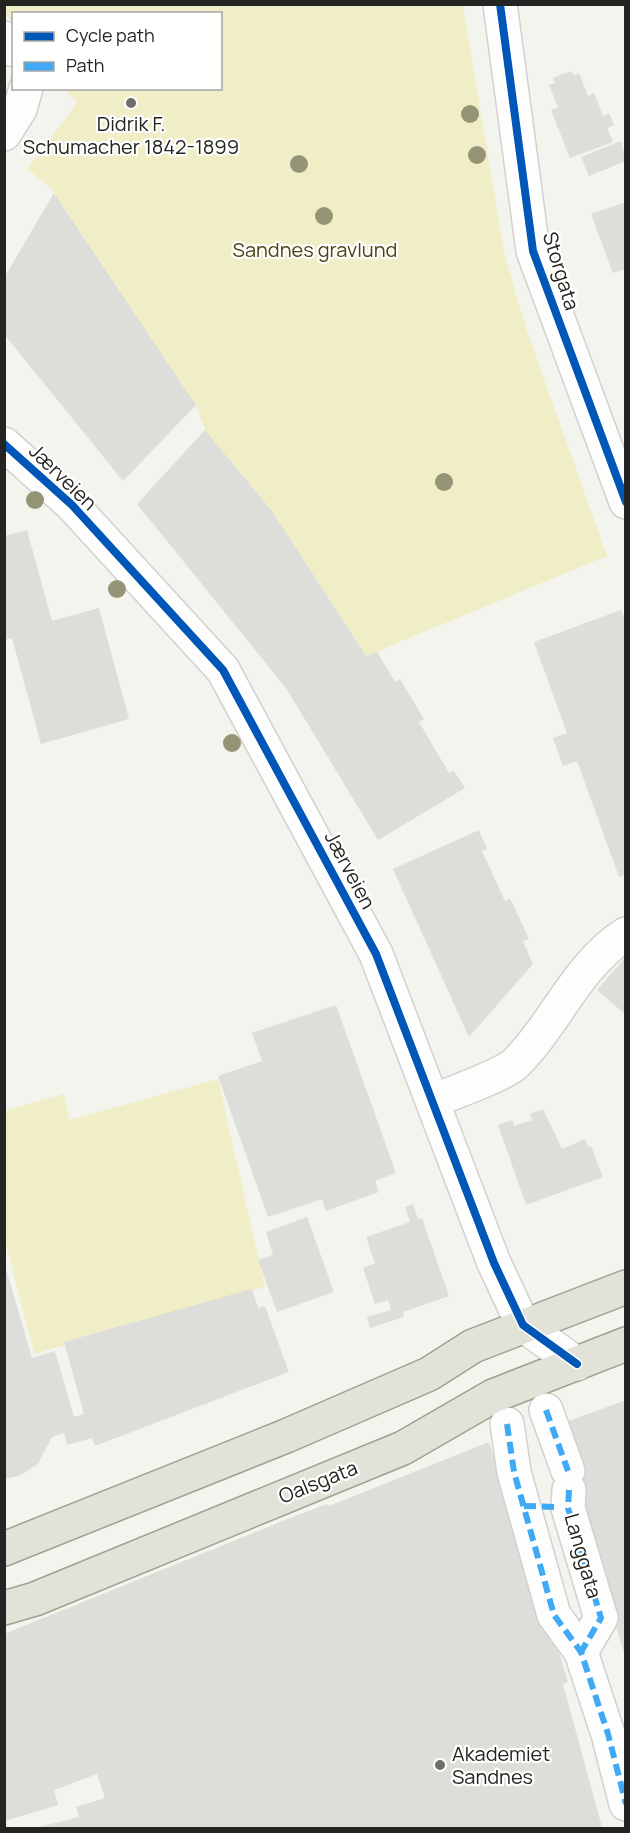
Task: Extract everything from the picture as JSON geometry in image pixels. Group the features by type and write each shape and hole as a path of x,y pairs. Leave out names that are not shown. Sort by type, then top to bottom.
{"main road":[{"path":"4,1549 330,1417 429,1374 473,1346 626,1287"},
{"name":"Oalsgata","path":"4,1608 36,1599 403,1448 493,1396 626,1344"}],"street":[{"name":"Storgata","path":"500,4 533,251 626,502"},
{"path":"4,134 20,109 25,90"},
{"name":"Jærveien","path":"4,444 72,505 224,670 376,954 494,1263 523,1325 576,1364"},
{"path":"433,1101 514,1065 544,1030 590,963 626,934"},
{"name":"Langgata","path":"546,1410 568,1508 601,1618 581,1652"},
{"path":"507,1424 514,1472 554,1615 581,1652 608,1734 626,1804"},
{"name":"Langgata","path":"524,1506 565,1489"}],"green space":[{"name":"Sandnes gravlund","path":"5,4 463,5 505,257 527,331 607,556 366,656 272,511 205,430 196,405 52,189 27,169 77,103 66,90 222,90 222,12 12,12 12,22 5,12"},
{"path":"218,1079 265,1287 34,1354 5,1241 4,1111 64,1094 69,1120"}],"building":[{"path":"571,71 574,76 579,73 588,96 594,93 603,116 609,113 614,125 607,128 613,142 570,158 551,110 558,107 549,85 555,83 553,78"},
{"path":"621,141 626,161 589,176 581,157"},
{"path":"54,193 196,405 123,481 4,334 4,278"},
{"path":"626,202 626,269 613,273 591,214"},
{"path":"205,430 272,511 366,656 377,652 395,682 400,679 424,719 419,722 449,773 454,771 465,788 378,840 286,688 137,504"},
{"path":"27,530 52,621 99,608 129,719 41,744 12,638 4,640 4,536"},
{"path":"621,610 626,622 626,874 619,877 577,761 563,766 553,738 567,733 534,642"},
{"path":"479,830 487,849 482,851 505,901 510,898 529,939 523,941 533,964 469,1037 393,869"},
{"path":"626,957 626,1015 597,990"},
{"path":"336,1005 396,1173 375,1181 379,1192 326,1211 322,1199 268,1217 218,1076 262,1061 252,1033"},
{"path":"543,1109 562,1149 585,1139 588,1147 591,1146 603,1177 526,1205 498,1125 512,1120 514,1126 532,1120 530,1114"},
{"path":"413,1204 418,1219 422,1218 449,1296 403,1312 404,1317 370,1328 367,1317 391,1310 388,1300 375,1304 363,1268 375,1263 366,1237 410,1222 405,1207"},
{"path":"307,1217 334,1292 277,1312 258,1260 273,1255 266,1232"},
{"path":"4,1262 32,1358 55,1351 74,1417 84,1414 64,1342 252,1289 258,1308 265,1306 289,1372 95,1446 92,1438 67,1445 64,1433 52,1437 38,1464 19,1476 4,1479"},
{"path":"626,1400 625,1657 616,1625 619,1624 590,1533 593,1532 558,1425"},
{"path":"489,1442 511,1518 549,1618 568,1682 563,1684 602,1827 35,1828 79,1817 76,1807 105,1798 97,1774 54,1790 58,1805 5,1821 4,1634 295,1516 327,1504 329,1506"}],"marked path":[{"path":"546,1410 568,1471"},
{"path":"507,1424 514,1472 554,1615 581,1652 608,1734 626,1804"},
{"path":"569,1490 568,1508 601,1618 581,1652"},
{"path":"524,1506 557,1507"}],"cycle path":[{"path":"500,4 533,251 626,502"},
{"path":"4,444 72,505 223,670 376,954 494,1263 523,1325 577,1364"}],"place":[{"name":"Didrik F. Schumacher 1842-1899","path":"131,103"},
{"name":"Akademiet Sandnes","path":"440,1765"}]}
